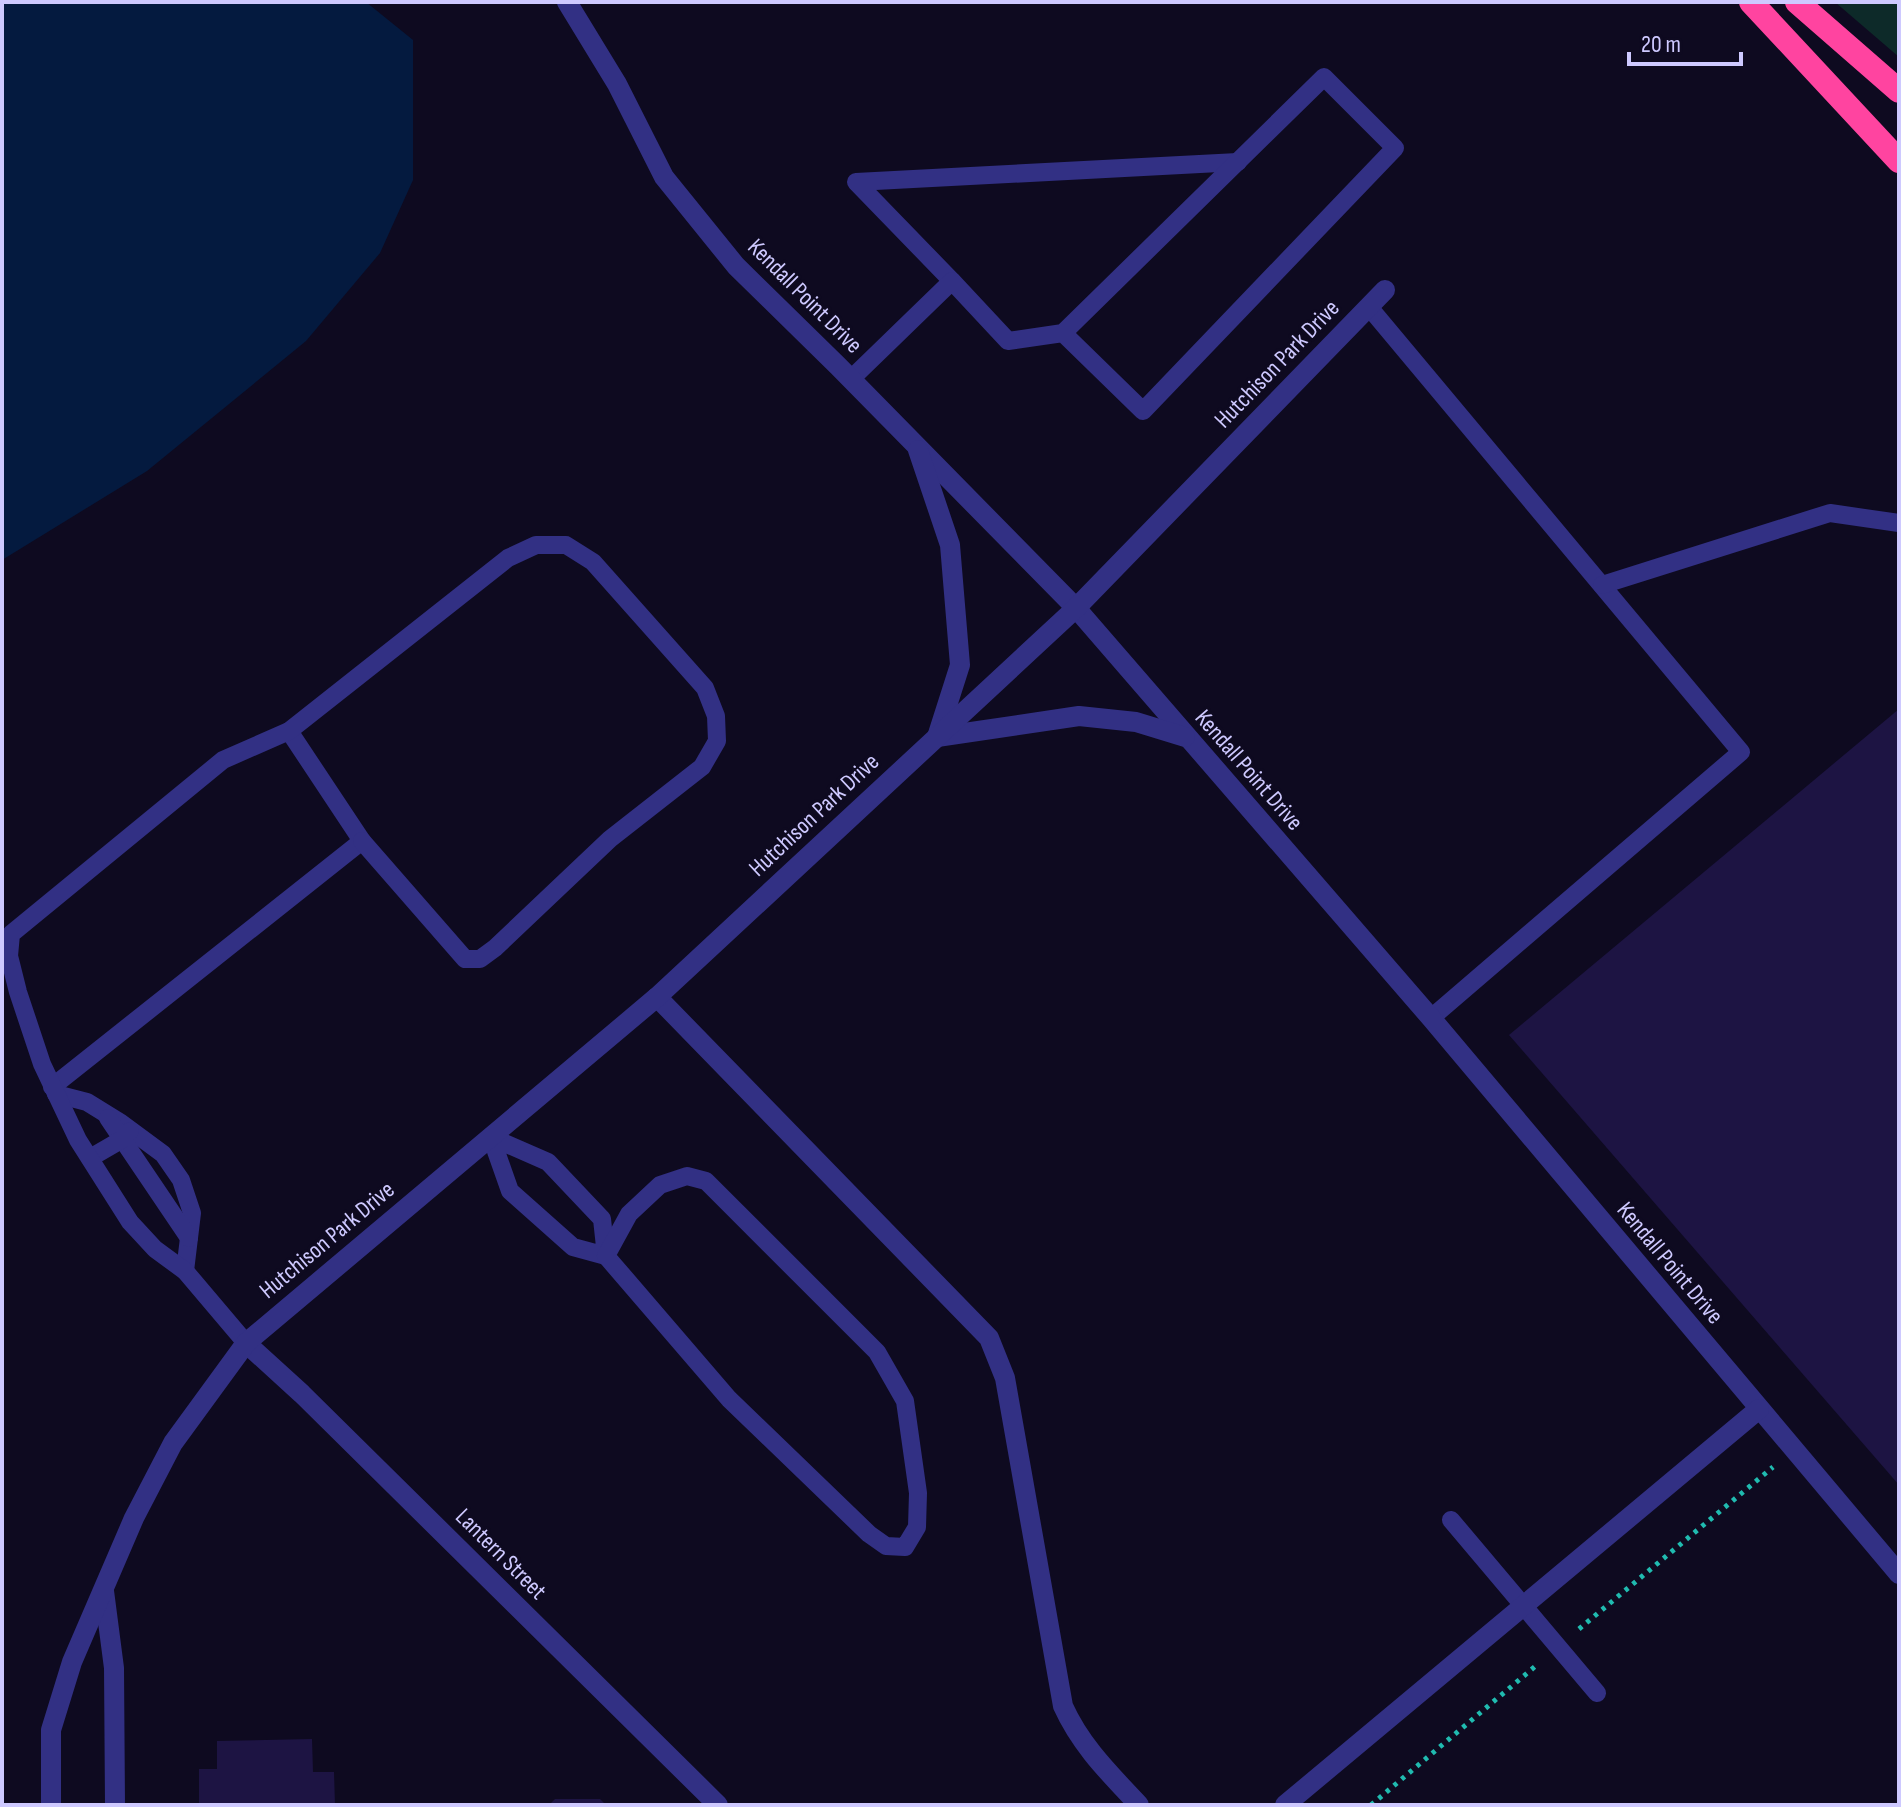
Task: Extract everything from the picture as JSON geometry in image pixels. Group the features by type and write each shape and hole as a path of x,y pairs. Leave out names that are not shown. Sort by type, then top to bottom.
{"highway":[{"path":"1751,2 1899,161"},
{"path":"1797,2 1899,91"}],"street":[{"name":"Kendall Point Drive","path":"567,2 617,84 664,177 736,266 1076,608 1431,1018 1899,1574"},
{"name":"Hutchison Park Drive","path":"51,1805 51,1730 72,1662 134,1518 173,1443 246,1343 657,997 1076,608 1385,290"},
{"path":"917,447 950,545 960,665 937,737 1079,716 1136,722 1186,737"},
{"path":"657,997 989,1338 1005,1378 1063,1706 1074,1731 1093,1756 1139,1805"},
{"name":"Lantern Street","path":"246,1343 302,1394 718,1805"},
{"path":"1285,1805 1759,1409"},
{"path":"104,1591 114,1668 115,1805"}],"lane":[{"path":"1063,333 1143,411 1395,148 1324,77 1238,162 1063,333 1008,341 856,182 1238,162"},
{"path":"851,379 952,281"},
{"path":"1369,307 1741,752 1431,1018"},
{"path":"1602,585 1830,513 1899,523"},
{"path":"246,1343 185,1271 155,1249 130,1222 90,1158 54,1091 18,992 9,956 11,934 223,760 289,731 508,558 536,545 566,545 593,562 705,688 716,716 717,741 702,767 610,839 495,948 480,959 465,959 362,841 289,731"},
{"path":"54,1091 362,841"},
{"path":"54,1091 87,1102 104,1113 126,1135 189,1238"},
{"path":"90,1158 126,1135"},
{"path":"126,1135 163,1154 181,1180 192,1213 185,1271"},
{"path":"491,1137 510,1191 573,1247 606,1256 729,1399 869,1534 886,1546 905,1547 917,1527 918,1493 905,1401 877,1352 706,1181 687,1176 660,1185 629,1214 606,1256"},
{"path":"491,1137 548,1162 557,1171 602,1219 606,1256"},
{"path":"1451,1520 1597,1693"}],"green space":[{"path":"1835,2 1899,2 1899,57"}],"water":[{"path":"2,2 366,2 413,40 413,180 380,253 306,341 147,471 2,560"}],"building":[{"path":"1899,709 1899,1485 1509,1035"},
{"path":"312,1739 313,1772 334,1772 335,1805 199,1805 199,1769 217,1769 217,1741"},
{"path":"555,1799 600,1799 606,1805 549,1805"}]}
